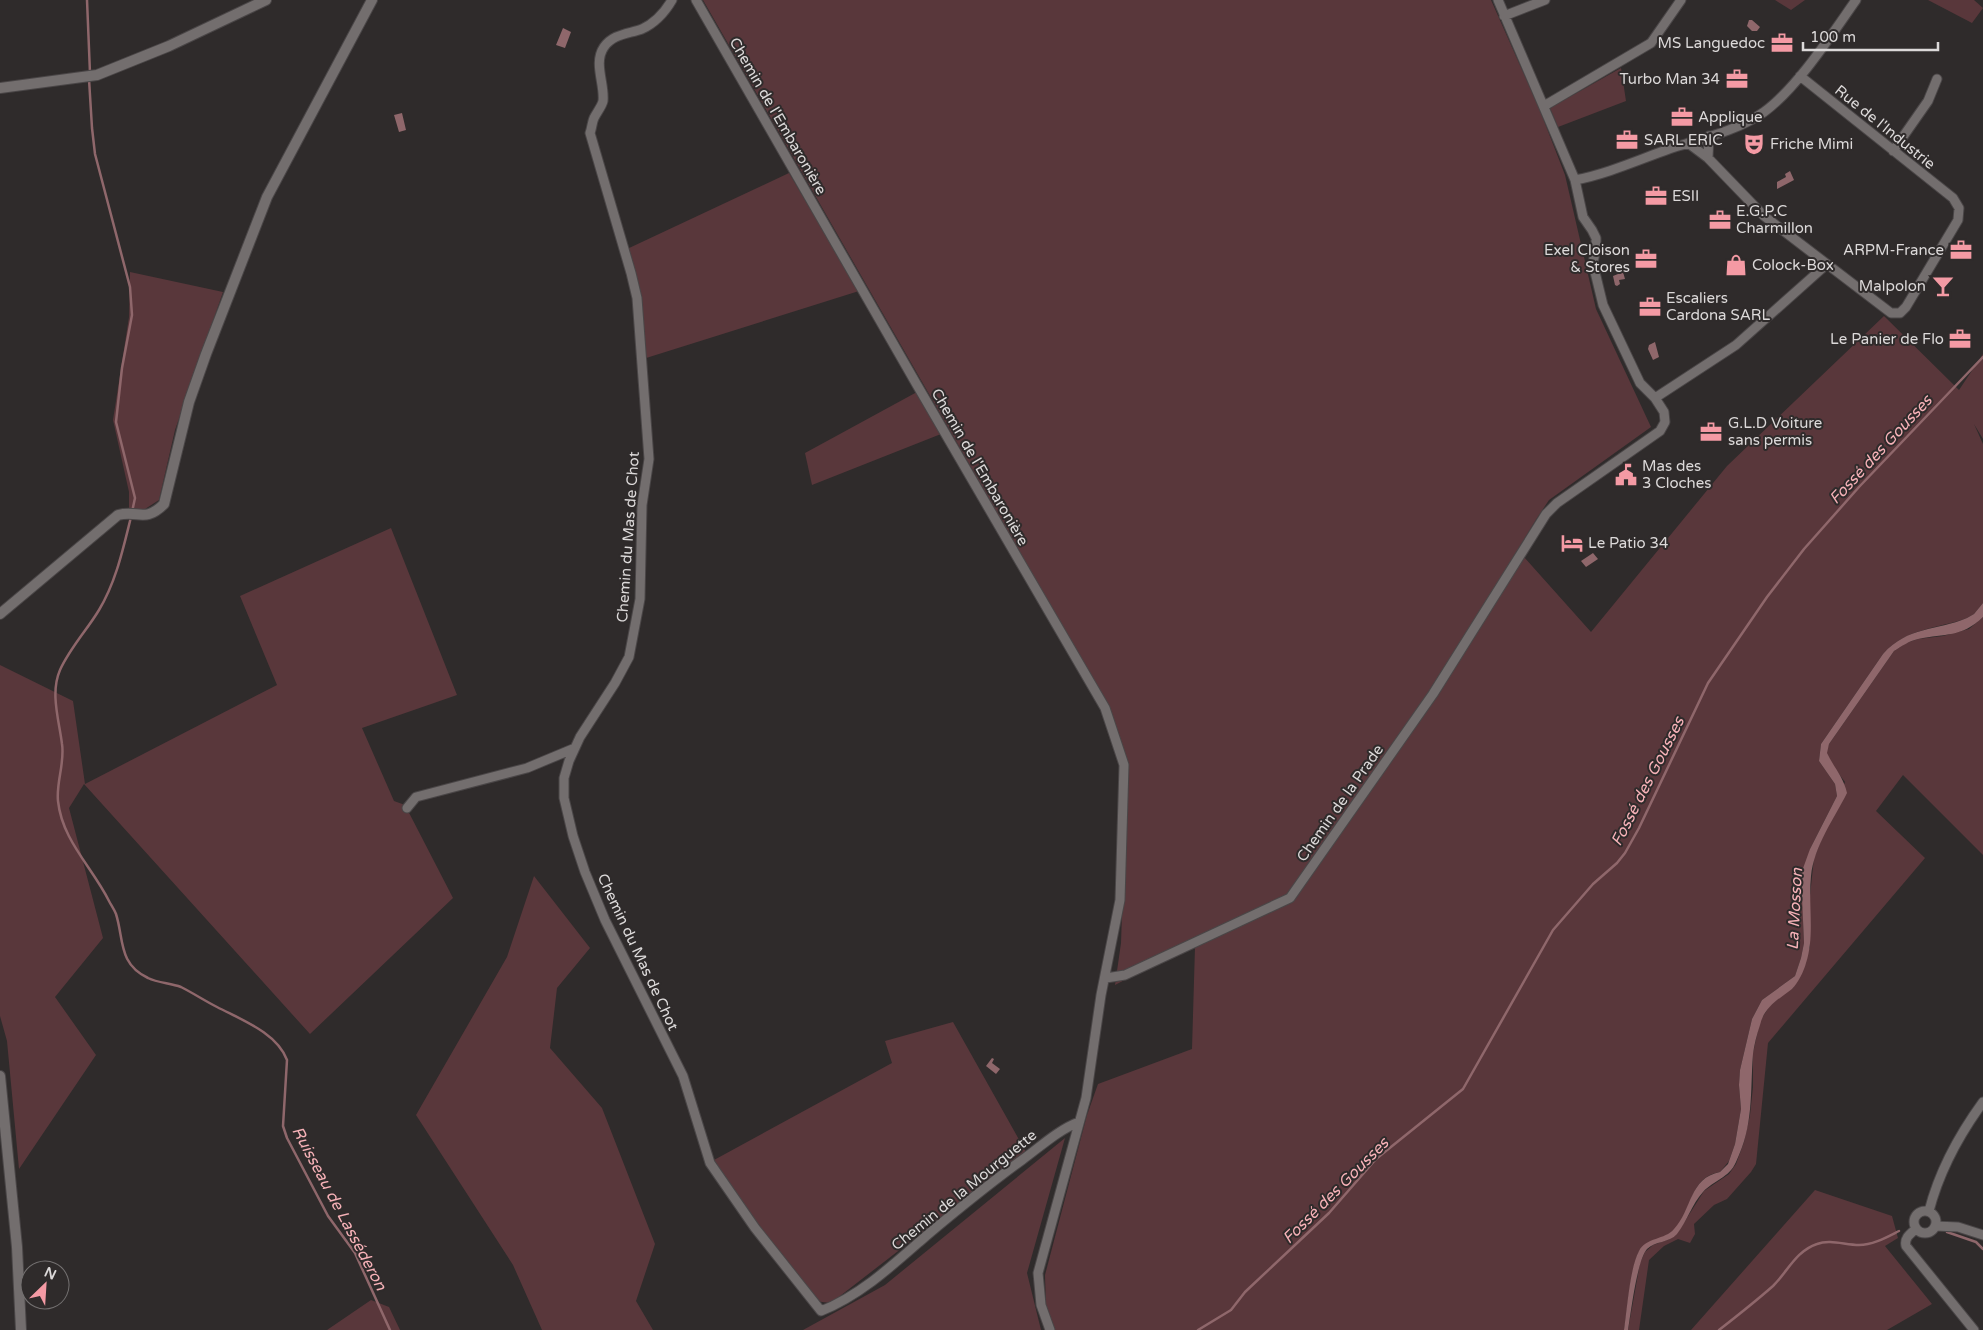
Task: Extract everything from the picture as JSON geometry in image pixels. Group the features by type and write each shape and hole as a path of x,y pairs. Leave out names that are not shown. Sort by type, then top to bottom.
{"street":[{"path":"0,88 97,75 169,46 266,0"},
{"path":"0,614 118,516 124,514 142,515 155,512 164,504 189,402 267,197 372,0"},
{"name":"Chemin du Mas de Chot","path":"672,0 655,21 641,29 611,40 603,48 600,58 603,102 594,119 590,133 637,298 649,459 642,505 640,599 632,646 629,657 615,683 575,748 562,789 573,836 605,920 682,1076 710,1163 755,1228 821,1311"},
{"name":"Chemin de l'Embaronière","path":"696,0 1105,708 1124,765 1120,900 1106,978"},
{"path":"1498,0 1575,180 1583,217 1596,238 1593,264 1603,305 1640,383 1656,398 1736,345 1827,264 1764,216 1708,158 1688,143"},
{"path":"1504,16 1545,0"},
{"path":"1544,106 1651,43 1681,0"},
{"path":"1575,180 1596,175 1709,136 1746,122 1764,112 1800,76 1856,0"},
{"name":"Rue de l'Industrie","path":"1800,76 1953,198 1959,208 1958,220 1906,307 1900,313 1892,313 1827,264"},
{"path":"1893,151 1928,101 1937,79"},
{"path":"1708,158 1709,136"},
{"name":"Chemin de la Prade","path":"1106,978 1125,975 1290,898 1434,694 1546,514 1557,503 1660,431 1665,422 1664,412 1656,398"},
{"path":"407,808 416,797 527,768 575,748"},
{"path":"1050,1330 1041,1305 1038,1273 1086,1098 1101,995 1106,978"},
{"path":"0,1076 17,1247 21,1330"},
{"path":"1928,1211 1954,1147 1983,1102"},
{"name":"Chemin de la Mourguette","path":"821,1311 842,1302 892,1266 982,1189 1053,1136 1079,1122"},
{"path":"1922,1211 1928,1211 1936,1219 1935,1226 1927,1233 1916,1229 1914,1223 1917,1214 1922,1211"},
{"path":"1935,1226 1958,1227 1983,1235"},
{"path":"1916,1229 1906,1237 1906,1246 1974,1330"}],"shaded area":[{"path":"703,0 1491,0 1539,108 1565,175 1596,309 1651,427 1549,500 1420,709 1290,895 1115,985 1121,943 1127,765 1119,735 1108,706"},
{"path":"1775,0 1805,0 1791,10"},
{"path":"1928,0 1974,0 1983,8 1972,23"},
{"path":"1749,20 1752,20 1760,27 1757,31 1752,31 1747,26"},
{"path":"563,28 571,32 565,48 556,45"},
{"path":"1621,68 1626,101 1558,127 1550,108"},
{"path":"402,113 406,130 399,132 394,115"},
{"path":"1790,171 1794,180 1777,189 1777,182 1786,177 1785,174"},
{"path":"789,173 859,291 643,359 627,249"},
{"path":"130,272 223,292 175,430 159,500 142,511 129,509 129,492 113,420 129,317"},
{"path":"1623,272 1625,279 1619,280 1620,284 1615,285 1613,276"},
{"path":"1884,316 1959,390 1983,354 1983,439 1974,424 1983,444 1983,603 1974,614 1967,618 1922,630 1892,645 1883,654 1821,744 1819,761 1835,784 1837,796 1810,849 1803,917 1804,943 1795,976 1762,1000 1752,1019 1740,1070 1741,1109 1735,1144 1729,1161 1720,1172 1710,1175 1696,1188 1684,1215 1673,1231 1642,1247 1632,1275 1624,1330 1055,1330 1046,1307 1045,1275 1087,1115 1098,1084 1192,1049 1195,947 1293,901 1379,779 1524,557 1591,632 1727,466"},
{"path":"1655,342 1659,357 1653,360 1648,349 1649,345"},
{"path":"917,392 941,434 812,485 805,453"},
{"path":"391,528 457,695 362,728 394,801 405,805 453,898 310,1034 84,784 69,808 103,938 55,997 96,1055 19,1169 7,1041 0,1016 0,665 73,701 85,784 277,685 240,596"},
{"path":"1593,553 1598,559 1586,567 1581,561"},
{"path":"1983,603 1983,617 1975,624 1953,634 1915,640 1894,651 1829,744 1827,753 1841,777 1847,793 1820,843 1813,865 1810,887 1811,931 1809,953 1804,970 1792,989 1768,1008 1758,1032 1753,1054 1748,1122 1742,1148 1729,1172 1707,1188 1699,1197 1677,1234 1670,1239 1650,1246 1643,1255 1637,1275 1628,1330 1624,1330 1631,1278 1636,1258 1642,1246 1670,1233 1680,1221 1692,1196 1702,1181 1710,1175 1720,1172 1728,1164 1735,1144 1741,1109 1740,1070 1752,1019 1762,1000 1795,976 1804,943 1801,874 1810,849 1837,796 1835,784 1819,761 1821,744 1883,654 1893,645 1902,638 1912,634 1967,618 1974,614"},
{"path":"1983,617 1983,855 1903,775 1876,811 1925,858 1768,1043 1756,1164 1727,1199 1714,1205 1694,1224 1695,1234 1690,1243 1678,1239 1664,1246 1649,1260 1639,1330 1628,1330 1640,1263 1645,1252 1653,1245 1670,1239 1678,1232 1704,1191 1729,1174 1736,1164 1744,1142 1750,1115 1753,1087 1753,1053 1760,1021 1769,1007 1783,994 1793,988 1810,947 1809,905 1814,858 1845,782 1826,753 1829,744 1894,651 1906,643 1918,639 1943,636 1969,629"},
{"path":"534,876 590,948 557,988 550,1048 602,1108 655,1244 636,1301 653,1330 542,1330 513,1265 416,1115 507,957"},
{"path":"953,1022 1026,1152 831,1303 815,1300 756,1224 714,1160 892,1063 885,1041"},
{"path":"992,1058 994,1059 992,1063 1000,1069 996,1074 986,1066"},
{"path":"1065,1138 1027,1273 1041,1330 803,1330 885,1285"},
{"path":"1815,1190 1892,1216 1898,1238 1885,1246 1932,1304 1887,1330 1691,1330"},
{"path":"371,1300 389,1307 400,1330 327,1330"}],"waterway":[{"name":"Ruisseau de Lasséderon","path":"87,0 90,73"},
{"name":"Ruisseau de Lasséderon","path":"89,79 95,154 130,287 132,315 122,368 116,422 135,498 132,512"},
{"name":"Fossé des Gousses","path":"1198,1330 1231,1310 1245,1292 1329,1213 1376,1159 1463,1089 1553,930 1593,884 1617,863 1625,853 1639,828 1708,683 1767,597 1804,549 1859,487 1983,357"},
{"name":"Ruisseau de Lasséderon","path":"131,517 118,565 105,599 64,662 57,679 55,697 63,751 58,801 65,828 115,912 124,950 131,966 148,978 181,987 258,1028 275,1042 282,1051 287,1060 283,1126 287,1138 328,1216 355,1253 390,1330"},
{"path":"1719,1330 1773,1286 1798,1256 1810,1247 1827,1242 1864,1245 1899,1231"},
{"path":"1947,1232 1976,1242 1983,1249"}],"place":[{"name":"MS Languedoc","path":"1782,43"},
{"name":"Turbo Man 34","path":"1737,79"},
{"name":"Applique","path":"1682,117"},
{"name":"SARL ERIC","path":"1627,140"},
{"name":"Friche Mimi","path":"1754,144"},
{"name":"ESII","path":"1656,196"},
{"name":"E.G.P.C Charmillon","path":"1720,220"},
{"name":"ARPM-France","path":"1961,250"},
{"name":"Exel Cloison & Stores","path":"1646,259"},
{"name":"Colock-Box","path":"1736,265"},
{"name":"Malpolon","path":"1943,286"},
{"name":"Escaliers Cardona SARL","path":"1650,307"},
{"name":"Le Panier de Flo","path":"1960,339"},
{"name":"G.L.D Voiture sans permis","path":"1711,432"},
{"name":"Mas des 3 Cloches","path":"1626,475"},
{"name":"Le Patio 34","path":"1572,543"}],"water label":[{"name":"La Mosson","path":"1794,909"}]}
